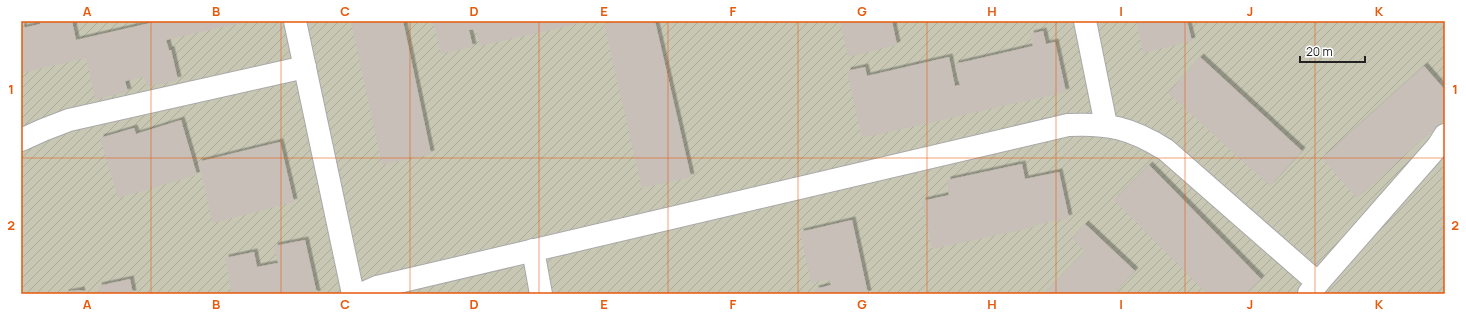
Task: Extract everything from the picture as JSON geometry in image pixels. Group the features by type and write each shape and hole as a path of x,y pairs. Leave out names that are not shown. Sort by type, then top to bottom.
{"street":[{"path":"295,21 353,294"},
{"path":"1085,21 1106,125"},
{"path":"21,140 76,118 305,67"},
{"path":"361,294 377,287 1068,125 1106,125 1141,135 1166,150 1313,288 1443,145"},
{"path":"533,250 541,294"}],"shaded area":[{"path":"21,21 1445,21 1445,294 21,294"}],"building":[{"path":"40,21 72,21 76,40 159,21 245,22 166,40 169,50 171,50 178,80 147,87 144,77 125,81 128,92 95,99 86,58 21,73 21,24 23,28 40,24"},
{"path":"351,21 403,21 431,154 382,165"},
{"path":"433,21 576,21 577,24 480,46 476,29 469,30 473,47 441,54"},
{"path":"617,21 655,21 691,177 642,188 604,24"},
{"path":"840,21 892,21 897,45 848,57"},
{"path":"1136,21 1187,21 1192,41 1143,53"},
{"path":"1043,31 1046,44 1055,42 1066,92 862,138 847,71 865,67 867,76 949,57 955,86 960,85 955,64 1033,46 1030,34"},
{"path":"1200,57 1302,151 1270,186 1168,93"},
{"path":"1424,66 1445,90 1445,119 1357,198 1322,158"},
{"path":"181,120 197,175 118,198 100,138 134,128 136,134"},
{"path":"280,142 294,202 213,223 198,162"},
{"path":"1022,164 1025,179 1059,172 1069,218 1035,225 1035,227 932,249 922,201 949,195 947,180"},
{"path":"1149,165 1261,279 1246,294 1207,294 1114,200"},
{"path":"852,220 868,294 816,294 815,289 831,285 829,279 811,283 800,232"},
{"path":"1085,224 1135,271 1113,294 1044,294 1085,251 1072,238"},
{"path":"305,240 317,294 232,294 225,258 254,252 257,267 278,263 274,246"},
{"path":"130,279 133,294 100,294 98,286"},
{"path":"81,290 82,294 65,294 65,293"}]}
